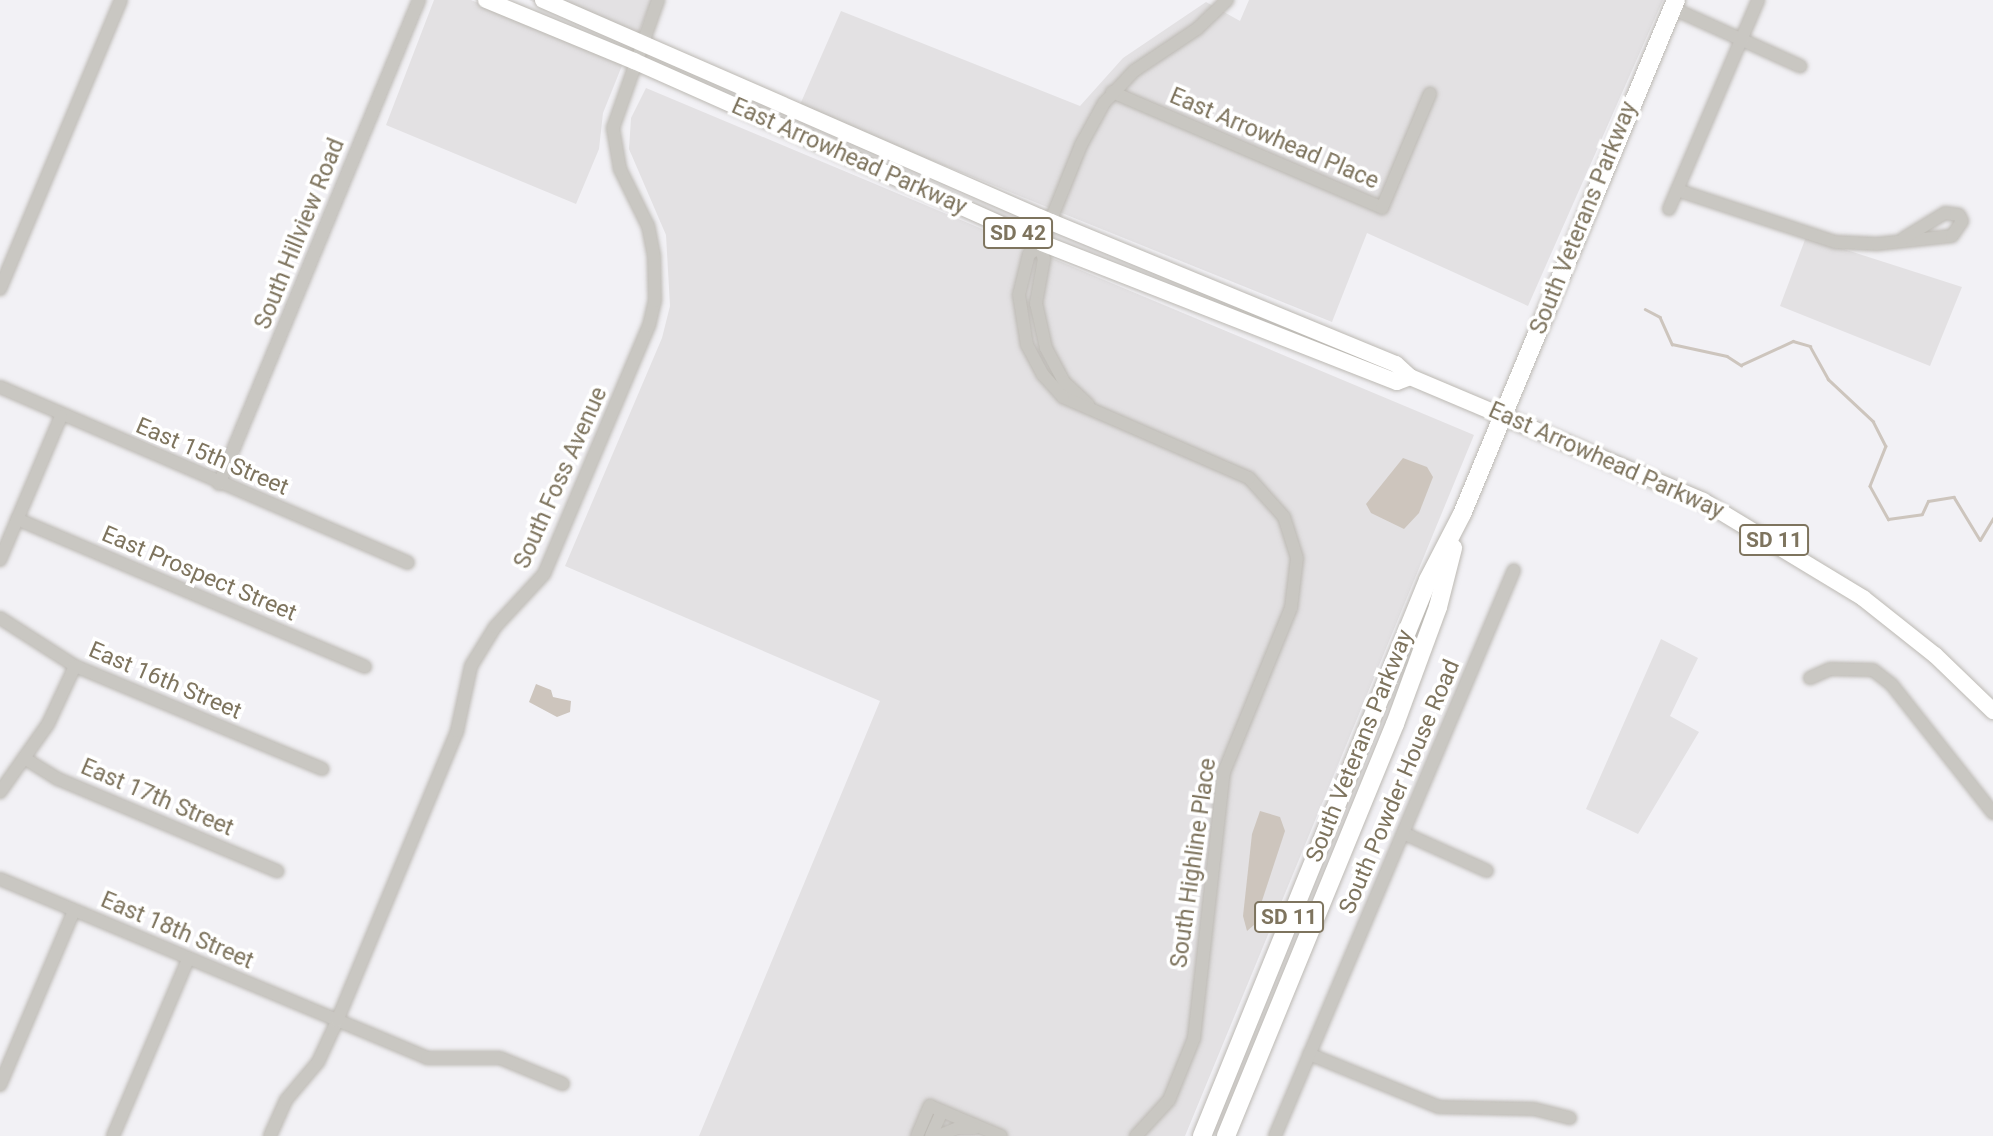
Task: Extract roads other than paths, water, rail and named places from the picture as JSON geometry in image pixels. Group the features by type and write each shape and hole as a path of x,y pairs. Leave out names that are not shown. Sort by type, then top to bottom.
{"highway":[{"name":"South Veterans Parkway","path":"1202,1136 1428,580 1462,514 1674,4"},
{"name":"South Veterans Parkway","path":"1226,1136 1395,724 1437,607 1462,514"}],"main road":[{"name":"East Arrowhead Parkway","path":"486,0 634,61 1041,245 1397,382 1410,377"},
{"name":"East Arrowhead Parkway","path":"543,0 1051,222 1396,364 1410,377 1648,476 1783,545 1909,633 1993,711"}],"street":[{"path":"0,289 121,0"},
{"name":"South Hillview Road","path":"219,484 419,0"},
{"name":"South Foss Avenue","path":"270,1136 286,1100 318,1062 337,1021 457,731 471,666 495,627 544,575 649,326 655,293 654,256 648,226 620,169 612,137 617,106 658,0"},
{"name":"South Highline Place","path":"1136,1136 1169,1100 1194,1038 1224,772 1291,608 1297,558 1284,517 1249,478 1063,397 1043,375 1027,345 1020,307 1021,284 1029,254 1041,245 1090,126 1112,92 1134,71 1198,29 1227,0"},
{"path":"1669,209 1758,0"},
{"path":"1674,4 1800,66"},
{"name":"East Arrowhead Place","path":"1112,92 1382,208 1430,94"},
{"path":"1677,190 1820,239 1877,244 1904,238"},
{"name":"South Highline Place","path":"1041,245 1044,259 1036,303 1044,339 1063,382 1097,411"},
{"name":"East 15th Street","path":"0,387 61,416 408,563"},
{"path":"0,560 61,416"},
{"name":"East Prospect Street","path":"17,519 365,667"},
{"name":"South Powder House Road","path":"1275,1136 1514,570"},
{"name":"East 16th Street","path":"0,618 75,666 322,769"},
{"path":"0,792 48,724 75,666"},
{"path":"1810,678 1830,669 1873,670 1892,685 1993,813"},
{"name":"East 17th Street","path":"24,758 58,779 277,871"},
{"path":"1403,833 1486,871"},
{"name":"East 18th Street","path":"0,879 427,1058 500,1058 563,1084"},
{"path":"0,1085 74,911"},
{"path":"114,1136 188,959"},
{"path":"1309,1055 1439,1107 1534,1109 1570,1118"},
{"path":"936,1108 996,1134"},
{"path":"917,1136 936,1108"},
{"path":"931,1136 936,1108"},
{"path":"938,1136 958,1128 996,1134"}],"waterway":[{"path":"1645,309 1660,317 1672,344 1727,356 1741,365 1793,341 1810,346 1828,379 1873,421 1886,446 1870,486 1888,519 1922,514 1928,501 1954,497 1980,540 1993,518"}]}
